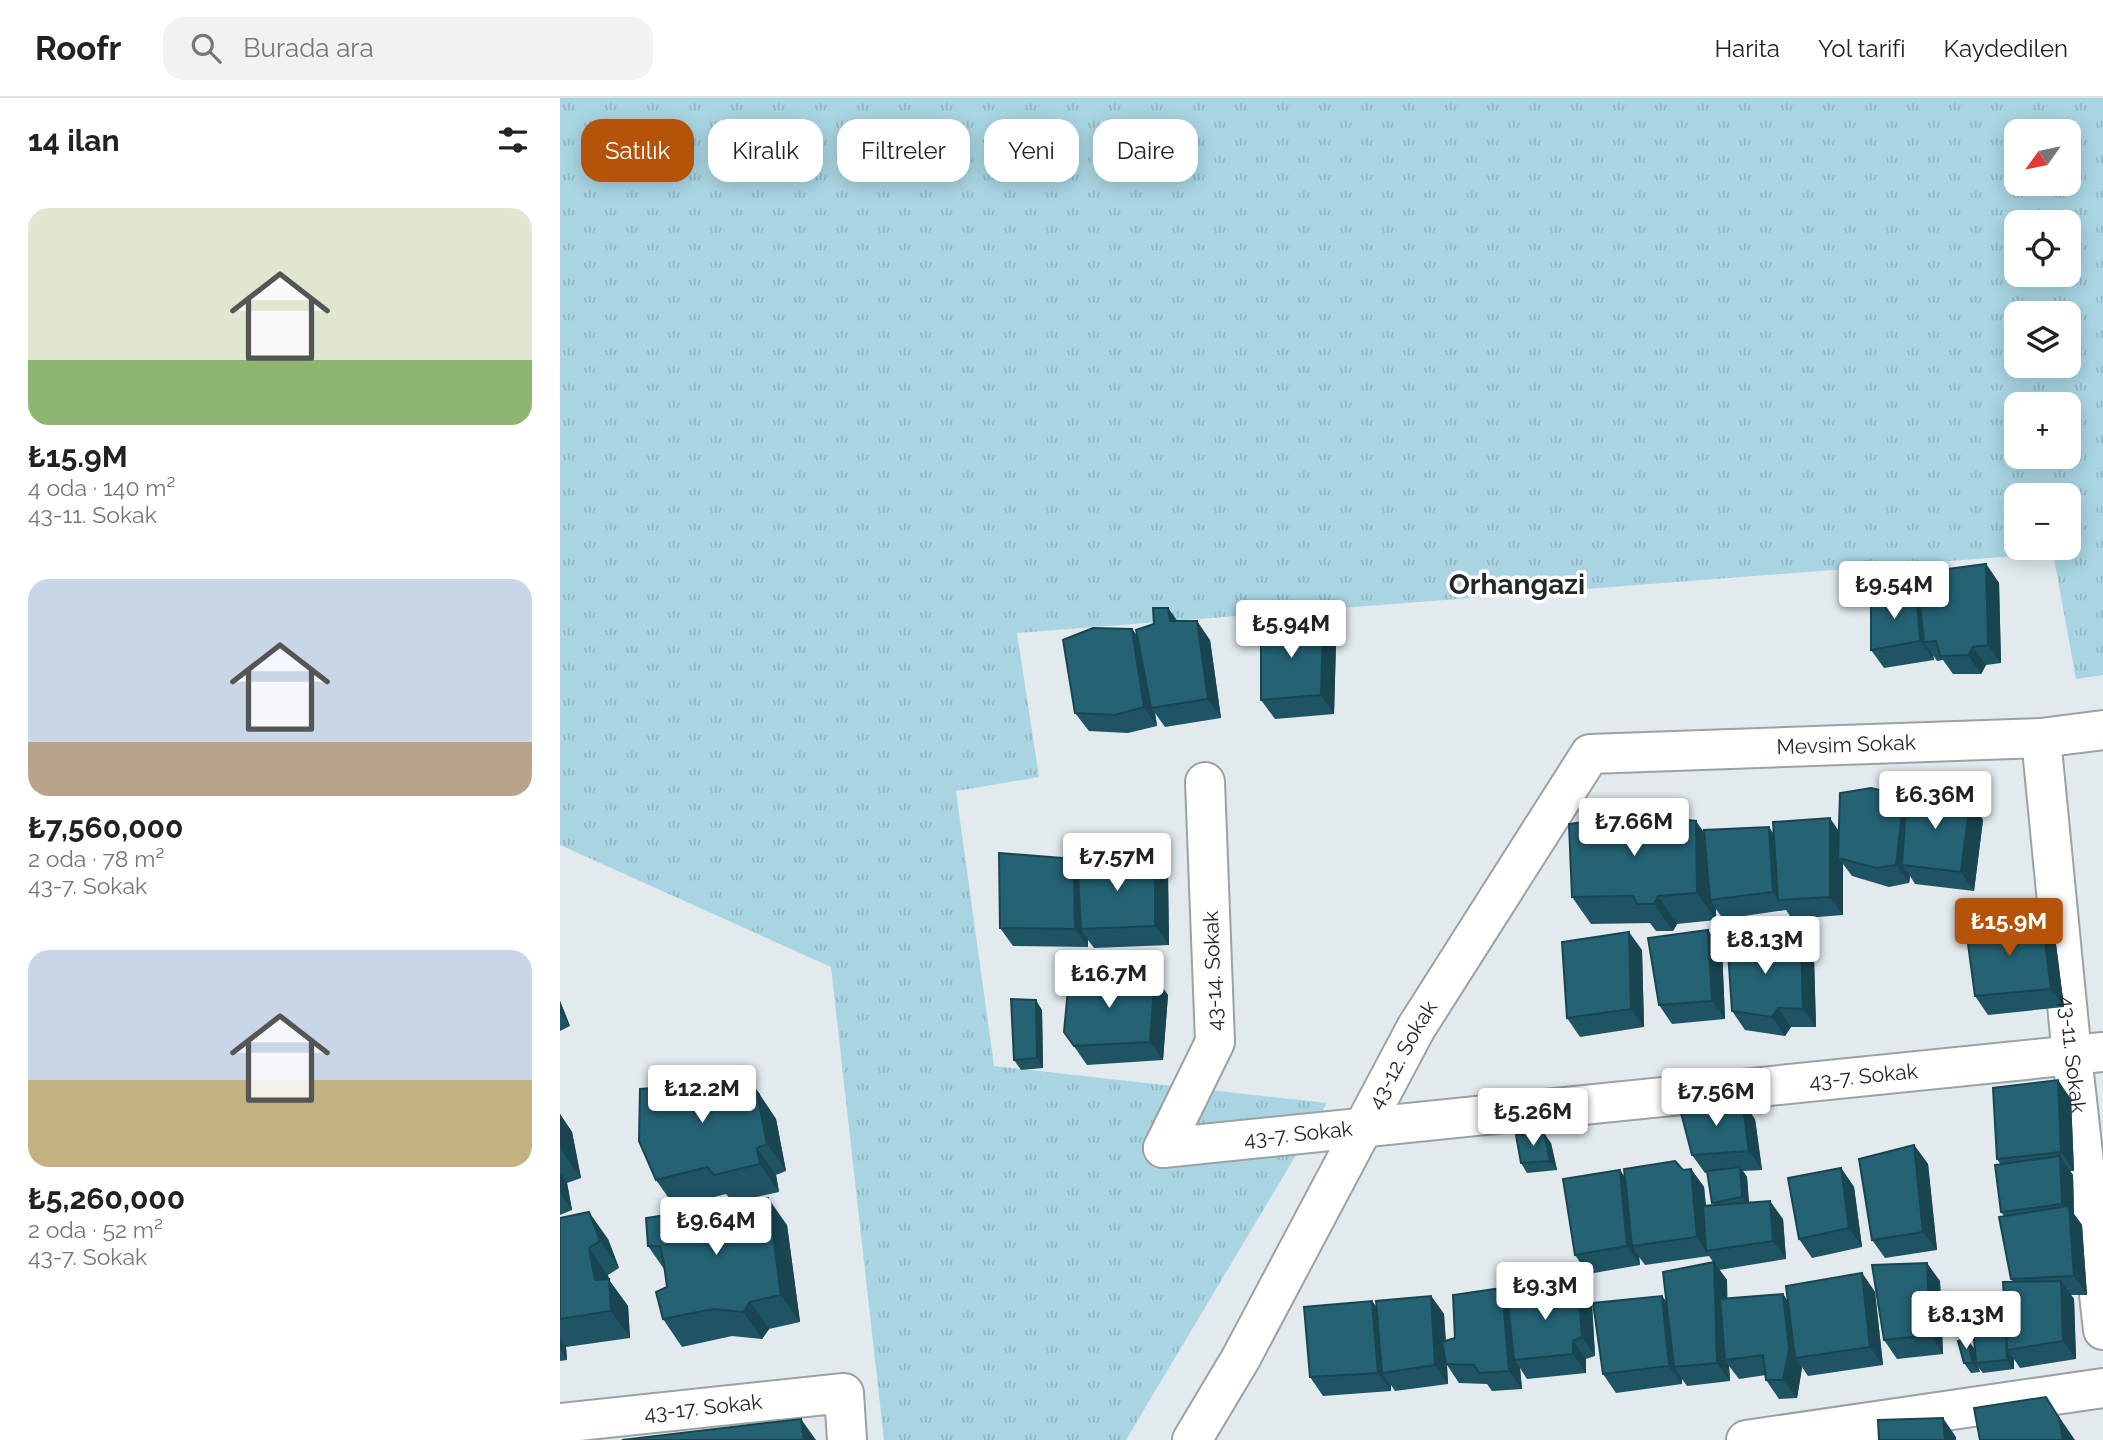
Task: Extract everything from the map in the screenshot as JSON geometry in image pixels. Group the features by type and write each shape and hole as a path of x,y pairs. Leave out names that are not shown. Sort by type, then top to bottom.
{"street":[{"name":"Mevsim Sokak","path":"1590,754 2041,738 2103,730"},
{"name":"43-11. Sokak","path":"2041,738 2088,1054 2103,1330"},
{"name":"43-12. Sokak","path":"1192,1440 1241,1357 1416,1028 1590,754"},
{"name":"43-14. Sokak","path":"1163,1148 1215,1042 1205,782"},
{"name":"43-7. Sokak","path":"1163,1148 2088,1054"},
{"path":"1746,1440 2103,1388"},
{"name":"43-17. Sokak","path":"560,1423 844,1392 847,1440"}],"green space":[{"path":"560,98 2103,98 2103,675 2076,679 2054,560 2081,560 2081,483 2004,483 2004,557 1017,633 1039,777 956,791 994,1066 1327,1103 1126,1440 884,1440 831,967 560,845"}],"building":[{"path":"1986,564 1988,645 1973,647 1968,655 1940,656 1936,641 1924,642 1917,573"},
{"path":"1917,595 1920,641 1871,650 1871,597"},
{"path":"1153,608 1168,608 1170,621 1197,621 1208,699 1151,708 1136,630 1154,624"},
{"path":"1261,621 1323,624 1321,695 1261,700"},
{"path":"1093,628 1132,629 1144,707 1115,715 1075,713 1063,640"},
{"path":"1871,788 1904,796 1896,865 1876,868 1838,858 1840,793"},
{"path":"1907,789 1970,801 1961,872 1902,865"},
{"path":"1644,815 1696,821 1697,893 1658,896 1654,904 1637,904 1633,896 1572,897 1569,824 1622,816 1626,823 1639,823"},
{"path":"1830,818 1830,897 1778,900 1773,822"},
{"path":"1769,827 1773,892 1710,900 1704,830"},
{"path":"999,853 1074,859 1075,929 1000,928"},
{"path":"1155,857 1155,926 1081,929 1077,860"},
{"path":"2042,917 2051,989 1975,996 1966,929"},
{"path":"1708,930 1712,1001 1659,1005 1648,938"},
{"path":"1629,932 1631,1009 1567,1018 1562,942"},
{"path":"1727,936 1746,937 1751,943 1801,940 1803,1009 1778,1008 1772,1017 1732,1011"},
{"path":"1155,976 1150,1042 1074,1046 1064,1032 1069,978"},
{"path":"1011,999 1036,1000 1037,1058 1014,1060"},
{"path":"741,1066 744,1088 757,1092 767,1144 757,1148 760,1164 714,1175 707,1167 656,1180 639,1141 640,1089 694,1085 698,1073"},
{"path":"2058,1080 2061,1152 1997,1159 1993,1088"},
{"path":"1742,1100 1749,1151 1692,1155 1680,1109"},
{"path":"1544,1133 1550,1161 1521,1163 1516,1135"},
{"path":"1914,1145 1923,1232 1872,1240 1859,1159"},
{"path":"2060,1156 2062,1204 2001,1212 1995,1165"},
{"path":"1675,1161 1683,1170 1691,1169 1697,1237 1632,1246 1624,1169"},
{"path":"1740,1167 1742,1197 1712,1203 1707,1171"},
{"path":"1841,1168 1849,1228 1799,1239 1788,1178"},
{"path":"1620,1170 1627,1246 1575,1255 1563,1179"},
{"path":"768,1198 781,1295 750,1302 743,1312 713,1309 663,1319 656,1292 667,1287 664,1264 660,1246 648,1246 646,1218 698,1210 704,1203"},
{"path":"1770,1201 1773,1241 1706,1251 1703,1206"},
{"path":"2069,1206 2074,1276 2011,1279 1999,1217"},
{"path":"589,1212 600,1241 589,1248 595,1280 609,1279 611,1311 560,1319 560,1218"},
{"path":"1714,1262 1717,1363 1674,1367 1663,1272"},
{"path":"1927,1263 1930,1335 1884,1340 1872,1265"},
{"path":"1862,1273 1870,1347 1795,1358 1786,1286"},
{"path":"2061,1281 2063,1341 2007,1350 2003,1282"},
{"path":"1578,1285 1582,1337 1573,1341 1573,1354 1514,1360 1507,1295"},
{"path":"1502,1288 1509,1371 1479,1373 1474,1365 1446,1364 1442,1342 1455,1338 1453,1295"},
{"path":"1783,1294 1789,1349 1783,1380 1766,1380 1763,1355 1725,1360 1720,1299"},
{"path":"1431,1296 1435,1365 1382,1373 1376,1301"},
{"path":"1662,1296 1669,1366 1603,1374 1593,1303"},
{"path":"1372,1301 1378,1373 1310,1377 1304,1307"},
{"path":"2005,1314 2007,1360 1976,1363 1972,1315"},
{"path":"1967,1339 1973,1363 1964,1363 1958,1341"},
{"path":"2046,1397 2059,1418 2063,1440 1980,1440 1974,1408"},
{"path":"1943,1418 1945,1440 1879,1440 1878,1420"},
{"path":"801,1419 804,1440 622,1440"}],"district":[{"name":"Orhangazi","path":"1517,584"}]}
